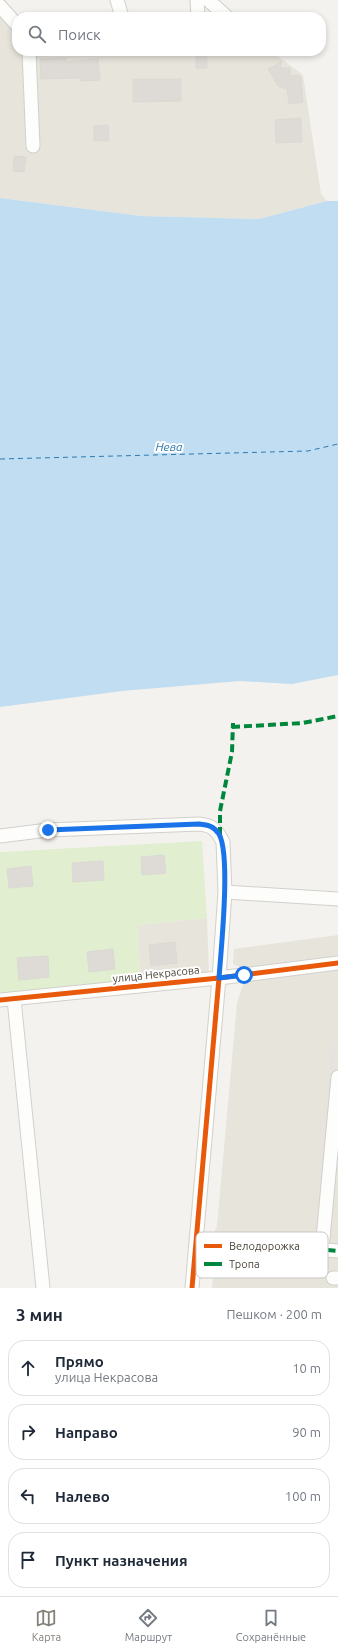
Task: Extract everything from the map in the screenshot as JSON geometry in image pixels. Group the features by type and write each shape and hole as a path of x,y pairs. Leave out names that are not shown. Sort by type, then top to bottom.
{"street":[{"path":"118,0 121,12"},
{"path":"197,0 198,12"},
{"path":"208,0 221,12"},
{"path":"0,6 12,19"},
{"path":"29,56 33,146"},
{"path":"0,836 48,830 199,824 209,825 215,829 223,842 225,892 197,1232"},
{"path":"225,892 338,898"},
{"name":"улица Некрасова","path":"0,1000 219,978 338,963"},
{"path":"14,998 43,1288"},
{"path":"325,1232 333,1177 338,1077"},
{"path":"192,1288 196,1239"},
{"path":"328,1250 338,1251"}],"shaded area":[{"path":"0,16 12,26 12,56 278,56 303,75 321,194 327,201 259,219 141,216 0,198"},
{"path":"207,918 209,974 141,980 137,925"},
{"path":"338,935 338,1288 212,1288 213,1278 328,1278 328,1232 214,1232 217,1226 237,1003 244,981 243,969 233,964 234,949"},
{"path":"332,1041 336,1042 325,1173 320,1173"}],"green space":[{"path":"202,841 207,918 137,925 141,980 0,994 0,852"}],"water":[{"name":"Нева","path":"0,198 141,216 259,219 327,201 338,201 338,675 292,684 240,681 122,691 0,707"}],"building":[{"path":"196,56 207,56 207,68 196,68"},
{"path":"66,58 66,62 98,59 100,80 81,81 81,78 41,79 40,59"},
{"path":"281,62 281,68 290,68 290,76 298,75 301,77 303,102 289,104 287,89 278,86 268,69"},
{"path":"133,79 181,79 181,101 133,102"},
{"path":"301,118 302,142 276,143 275,120"},
{"path":"108,125 109,141 94,141 94,126"},
{"path":"14,156 26,157 24,172 13,171"},
{"path":"164,855 166,873 142,875 141,857"},
{"path":"103,861 104,880 73,882 72,863"},
{"path":"31,866 33,886 9,888 7,869"},
{"path":"175,942 177,963 151,966 149,945"},
{"path":"113,949 115,969 89,972 87,952"},
{"path":"48,956 49,977 19,980 17,958"}],"ferry route":[{"path":"0,459 308,451 338,444"}],"marked path":[{"path":"232,727 303,723 338,716"},
{"path":"220,835 220,811 232,752 233,723"},
{"path":"328,1250 338,1251"}],"cycle path":[{"path":"0,1000 219,978 338,963"},
{"path":"197,1232 219,978"},
{"path":"192,1288 196,1242"}],"route":[{"path":"48,830 199,824 209,825 215,829 223,842 225,892 219,978 244,975"}]}
